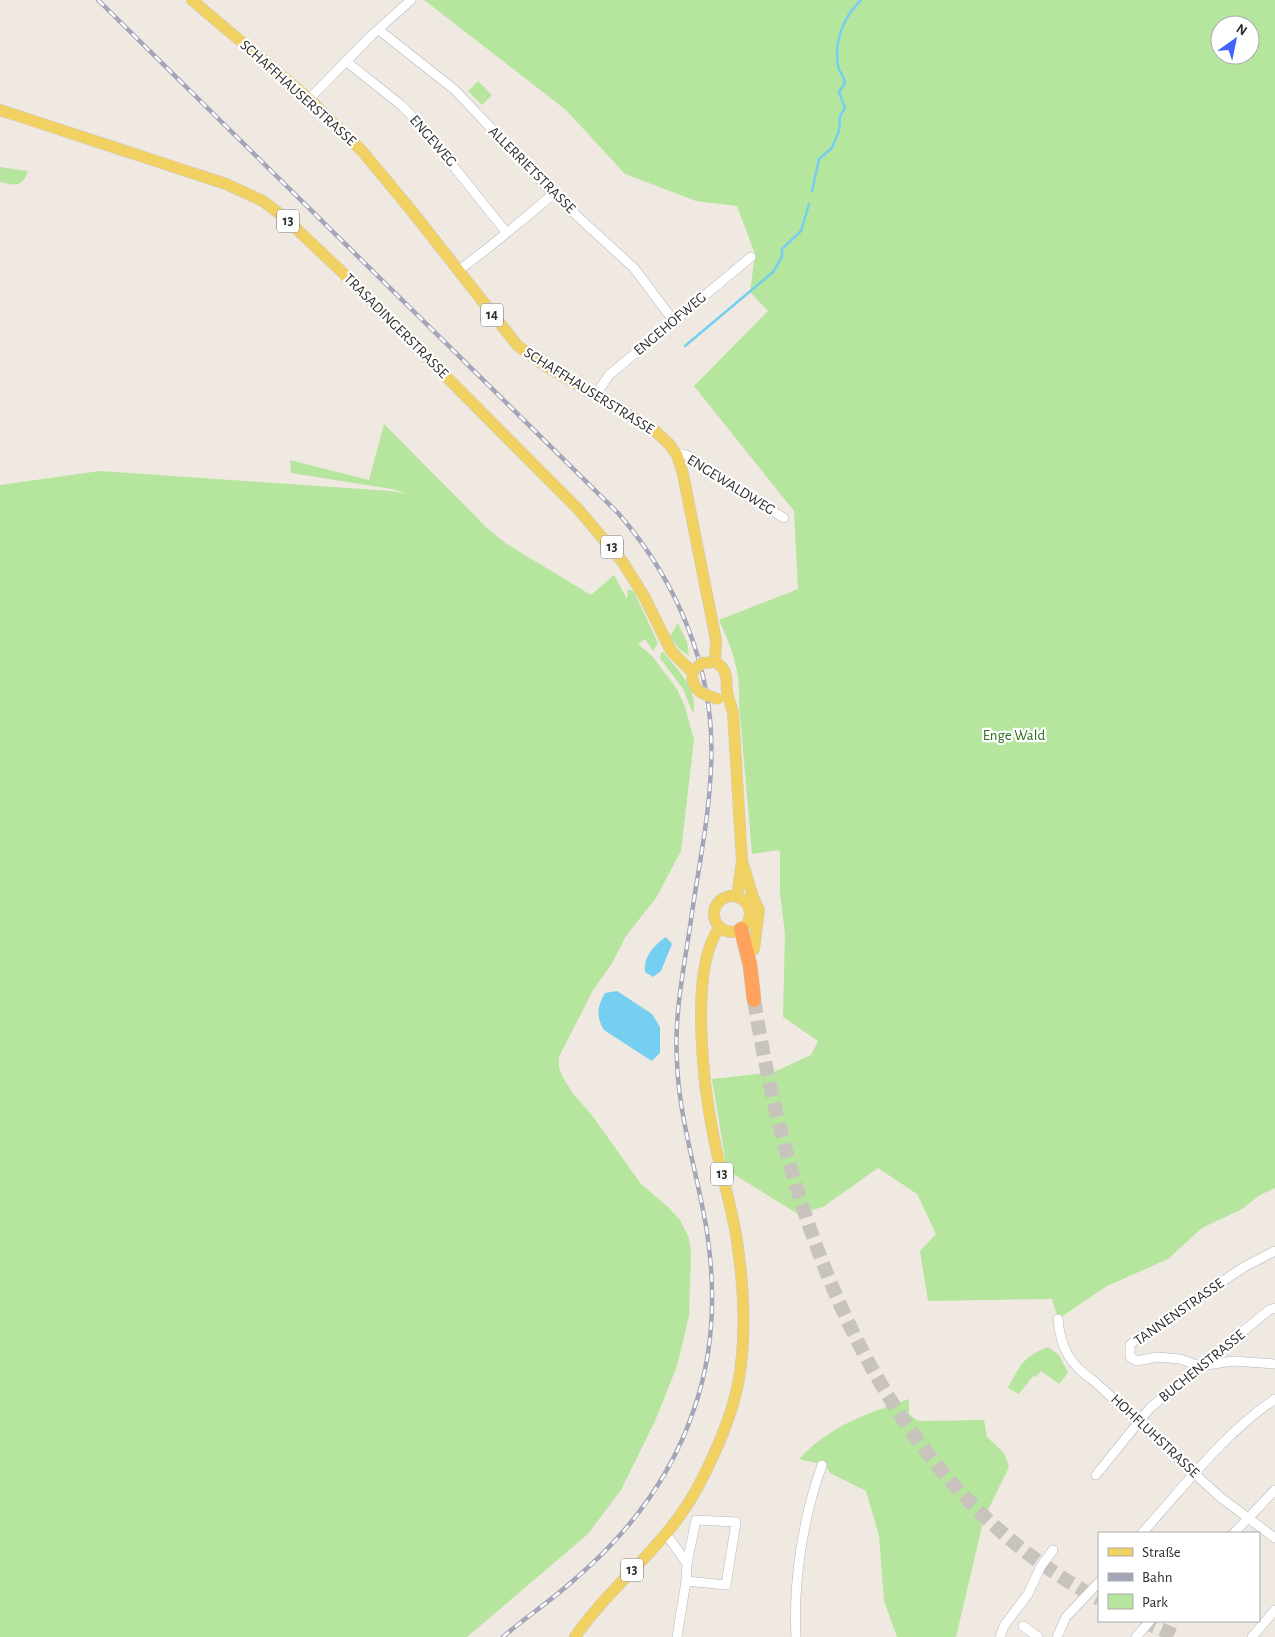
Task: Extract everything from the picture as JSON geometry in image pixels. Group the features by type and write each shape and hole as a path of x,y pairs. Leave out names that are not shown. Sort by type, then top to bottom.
{"highway":[{"path":"741,929 750,965 754,1000"},
{"path":"750,965 754,949"}],"main road":[{"name":"SCHAFFHAUSERSTRASSE","path":"192,0 309,99 362,151 517,345 541,363 654,430 669,444 676,455 686,490 718,664"},
{"name":"TRASADINGERSTRASSE","path":"0,110 226,184 251,195 276,210 343,273 597,528 633,578 671,651 693,673"},
{"path":"693,673 702,663 718,664"},
{"name":"13","path":"718,664 727,676 727,688 733,712 742,861 737,896"},
{"name":"13","path":"693,673 694,688 701,695 718,699 728,714 734,739"},
{"path":"742,861 759,910 754,949"},
{"path":"737,896 743,900 749,910 748,921 741,929 730,932 720,927 714,918 715,907 726,897 737,896"},
{"name":"13","path":"575,1637 600,1606 666,1534 696,1491 724,1429 738,1385 743,1342 743,1299 737,1240 714,1138 702,1037 702,997 706,962 709,946 720,927"}],"street":[{"path":"309,99 347,62 372,34 379,30 384,22 411,0"},
{"name":"ALLERRIETSTRASSE","path":"379,30 455,90 498,137 548,186 553,194 634,268 673,320"},
{"name":"ENGEWEG","path":"347,62 401,105 418,122 506,232"},
{"path":"458,271 506,232 516,227 553,194"},
{"name":"ENGEHOFWEG","path":"595,396 609,376 673,320 682,315 751,257"},
{"name":"ENGEWALDWEG","path":"676,455 683,454 691,457 737,490 784,518"},
{"name":"TANNENSTRASSE","path":"1200,1366 1180,1359 1157,1357 1137,1361 1130,1357 1130,1345 1139,1337 1244,1267 1275,1251"},
{"name":"BUCHENSTRASSE","path":"1096,1476 1150,1408 1269,1310 1275,1308"},
{"name":"HOHFLUHSTRASSE","path":"1058,1319 1060,1340 1082,1373 1094,1381 1139,1421 1220,1497 1275,1538"},
{"path":"1200,1366 1233,1361 1275,1364"},
{"path":"1143,1532 1252,1415 1275,1399"},
{"path":"796,1637 797,1576 813,1496 822,1466"},
{"path":"1235,1532 1250,1519 1275,1490"},
{"path":"677,1637 687,1563 696,1520 736,1522 726,1585 686,1581"},
{"path":"666,1534 687,1563"},
{"path":"1000,1637 1004,1626 1028,1594 1041,1566 1053,1550"},
{"path":"1057,1637 1066,1617 1098,1583"},
{"path":"1252,1637 1275,1610"},
{"path":"1136,1637 1149,1622"},
{"path":"1023,1626 1038,1637"}],"green space":[{"name":"Enge Wald","path":"424,0 1275,0 1275,1188 1260,1195 1242,1209 1202,1228 1168,1259 1107,1286 1058,1319 1052,1299 928,1301 920,1251 936,1234 917,1194 878,1168 823,1207 798,1214 727,1170 712,1079 774,1072 811,1055 818,1041 783,1017 785,934 780,893 780,850 752,854 737,670 732,651 719,620 798,589 794,511 694,386 768,311 750,292 755,254 737,206 696,201 625,174 566,110"},
{"path":"478,81 492,95 482,105 468,91"},
{"path":"0,167 28,171 21,183 10,184 0,182"},
{"path":"384,424 487,528 505,543 591,595 614,575 627,599 628,589 634,592 658,643 653,651 645,639 638,644 652,656 677,689 685,707 694,740 681,851 656,898 626,936 611,965 593,990 559,1057 559,1067 563,1078 574,1095 591,1114 641,1184 680,1220 689,1238 691,1252 689,1316 677,1366 655,1421 621,1490 588,1534 467,1637 0,1637 0,485 100,471 391,491 407,494 392,489 291,473 290,460 369,480"},
{"path":"678,623 687,642 689,656 678,648 670,636"},
{"path":"662,651 690,687 694,704 693,713 683,689 660,658"},
{"path":"1048,1347 1059,1355 1068,1373 1059,1384 1041,1371 1036,1377 1033,1376 1019,1394 1008,1388 1023,1363 1033,1354"},
{"path":"909,1399 909,1414 918,1421 984,1420 987,1437 1004,1453 1009,1467 984,1518 956,1637 897,1637 884,1601 879,1536 866,1491 830,1473 825,1465 799,1459 811,1447 837,1429 864,1416"}],"water":[{"path":"666,937 672,944 661,971 653,977 645,972 646,961 657,944"},
{"path":"617,991 652,1014 660,1027 660,1053 652,1061 604,1030 601,1025 599,1007 602,998 605,993"}],"waterway":[{"path":"812,191 819,159 832,148 839,131 840,116 845,108 839,92 845,83 839,70 837,57 841,30 849,14 861,0"},
{"path":"685,346 773,272 782,257 782,249 801,231 809,204"}],"tunnel":[{"path":"754,1000 770,1087 793,1174 822,1260 858,1343 903,1420 958,1489 1023,1550 1098,1598"},
{"path":"1144,1622 1179,1637"}],"railway":[{"path":"98,0 618,513 640,540 676,599 700,664 711,732 710,787 680,995 676,1045 681,1105 710,1254 712,1299 706,1366 685,1434 661,1481 631,1523 595,1561 503,1637"}]}
